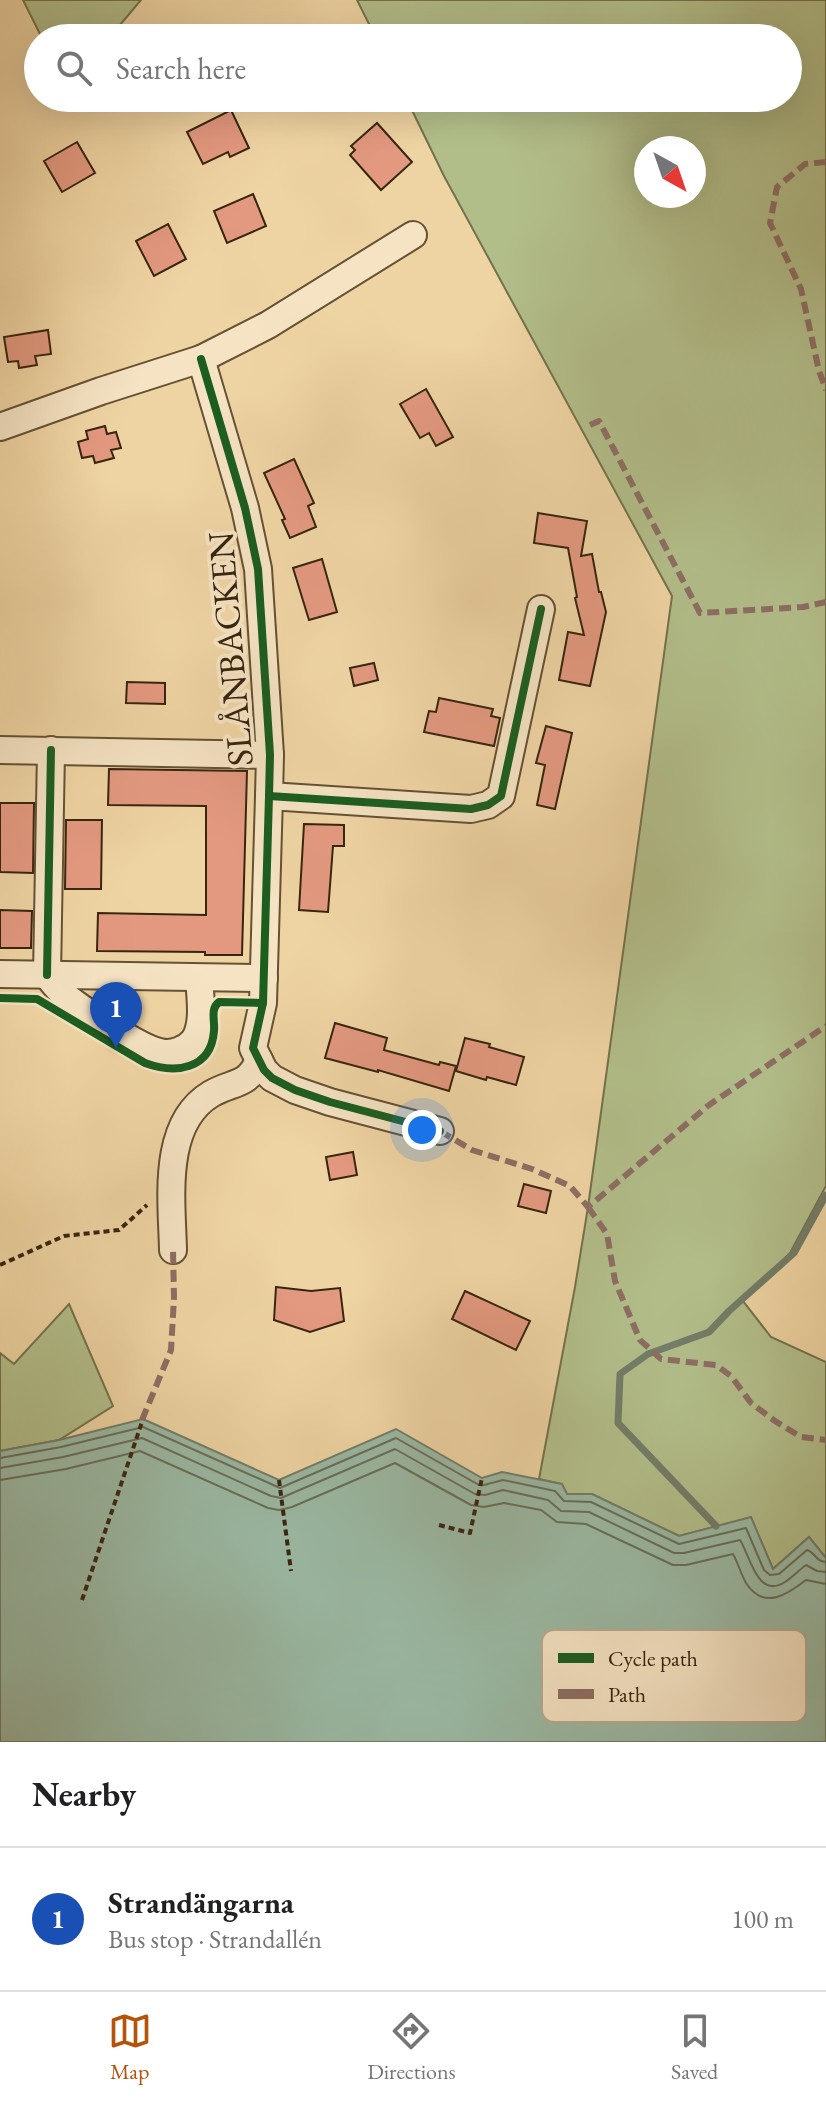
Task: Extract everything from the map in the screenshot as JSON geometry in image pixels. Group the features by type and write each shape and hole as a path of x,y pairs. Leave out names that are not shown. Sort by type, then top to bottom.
{"street":[{"path":"0,427 201,359 268,325 413,235"},
{"name":"SLÅNBACKEN","path":"201,359 245,508 258,569 270,755 263,1003 253,1048 259,1060"},
{"name":"SLÅNBACKEN","path":"269,796 471,809 495,801 501,796 541,609"},
{"path":"0,750 270,755"},
{"path":"51,750 47,975 67,997 95,1016 147,1047 172,1053 184,1048 198,1030 199,978"},
{"path":"0,974 264,978"},
{"path":"259,1060 272,1078 295,1090 440,1131"},
{"path":"173,1250 172,1181 183,1123 198,1103 208,1096 250,1077 259,1060"}],"path":[{"path":"0,1265 64,1236 119,1230 144,1208"},
{"path":"82,1600 143,1419"},
{"path":"439,1525 470,1533 482,1478"},
{"path":"279,1480 291,1571"}],"green space":[{"path":"23,0 141,0 121,24 35,24"},
{"path":"357,0 826,0 826,1186 790,1253 743,1301 771,1337 826,1362 826,1558 809,1537 773,1569 751,1518 679,1536 592,1494 567,1494 561,1484 539,1479 588,1207 672,596 444,176 413,112 802,112 802,24 369,24"},
{"path":"69,1304 113,1406 59,1440 0,1451 0,1353 14,1364"}],"water":[{"path":"143,1419 279,1480 396,1429 482,1478 502,1472 562,1484 567,1494 592,1494 679,1536 751,1517 773,1569 809,1537 826,1558 826,1742 0,1742 0,1451"}],"building":[{"path":"232,112 249,148 230,157 228,152 203,164 187,132"},
{"path":"377,123 412,162 381,190 350,155 355,150 351,146"},
{"path":"77,142 95,173 62,192 44,161"},
{"path":"253,194 266,226 227,243 214,211"},
{"path":"168,224 186,259 154,276 136,241"},
{"path":"48,330 51,354 35,356 37,365 19,368 18,361 8,362 4,337"},
{"path":"426,389 453,437 436,446 429,433 420,438 400,404"},
{"path":"105,426 107,434 116,432 121,448 111,450 114,458 95,463 93,456 82,458 78,442 88,439 86,431"},
{"path":"294,459 314,503 308,506 316,527 290,538 282,520 285,519 264,473"},
{"path":"538,513 587,521 581,556 592,554 606,612 590,686 559,680 568,632 584,635 568,548 534,543"},
{"path":"322,559 337,612 309,620 293,568"},
{"path":"374,663 378,680 354,686 350,668"},
{"path":"127,682 165,683 165,704 126,703"},
{"path":"439,698 493,709 491,716 500,718 494,746 424,732 429,711 436,712"},
{"path":"546,726 572,733 555,809 537,805 545,765 536,763"},
{"path":"109,769 247,771 242,955 97,951 98,913 206,915 206,806 108,805"},
{"path":"0,803 34,803 33,873 0,872"},
{"path":"66,820 102,820 101,889 65,889"},
{"path":"304,824 344,825 344,846 333,846 328,912 299,910"},
{"path":"0,910 32,911 31,948 0,948"},
{"path":"335,1023 387,1038 384,1050 439,1065 440,1062 456,1066 449,1091 325,1058"},
{"path":"465,1038 524,1057 516,1085 456,1071"},
{"path":"353,1152 357,1175 330,1180 326,1157"},
{"path":"524,1184 551,1191 546,1213 518,1206"},
{"path":"276,1287 311,1291 340,1288 344,1321 310,1332 274,1320"},
{"path":"465,1291 530,1321 516,1350 452,1319"}],"waterway":[{"path":"716,1526 618,1423 620,1374 648,1354 709,1332 794,1253 826,1195"}],"marked path":[{"path":"826,162 805,164 777,187 770,223 801,289 826,390"},
{"path":"590,425 599,421 700,613 803,607 826,602"},
{"path":"440,1131 472,1150 532,1169 570,1186 588,1207 709,1105 826,1026"},
{"path":"588,1207 607,1234 615,1281 640,1340 661,1359 716,1365 731,1376 751,1403 775,1421 801,1437 826,1440"},
{"path":"142,1420 171,1350 173,1250"}],"cycle path":[{"path":"201,359 245,508 258,569 270,755 263,1003 253,1048 264,1070 295,1090 440,1131"},
{"path":"269,796 471,809 488,805 501,796 541,609"},
{"path":"47,975 51,750"},
{"path":"0,998 37,999 145,1063 168,1068 190,1066 206,1054 211,1044 215,1008 219,1002 263,1003"}],"place":[{"name":"Strandängarna","path":"116,1048"}]}
